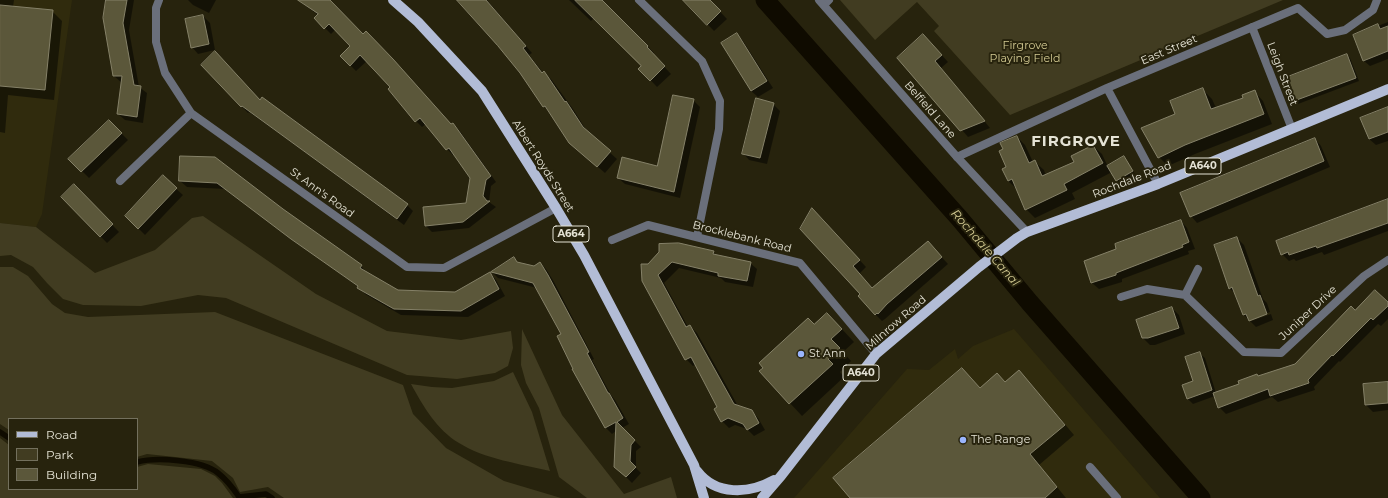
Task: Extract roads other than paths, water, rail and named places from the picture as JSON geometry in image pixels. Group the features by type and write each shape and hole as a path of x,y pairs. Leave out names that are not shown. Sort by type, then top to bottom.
{"main road":[{"name":"Albert Royds Street","path":"393,0 418,22 482,91 556,208 586,259 694,465 704,498"},
{"name":"Rochdale Road","path":"979,267 1027,232 1158,184 1388,89"},
{"name":"Milnrow Road","path":"762,498 781,476 876,354 979,267"},
{"name":"A664","path":"694,465 698,472 710,482 730,490 738,491 752,489 767,484 781,476"}],"street":[{"name":"St Ann's Road","path":"160,0 156,8 156,42 166,73 191,113 407,267 444,268 556,208"},
{"path":"639,0 702,61 720,101 720,129 697,237"},
{"name":"East Street","path":"957,157 1107,88 1298,8 1327,34 1344,30 1374,10 1377,0"},
{"name":"Belfield Lane","path":"824,2 957,157 1027,232"},
{"name":"Leigh Street","path":"1252,27 1292,129"},
{"path":"1107,88 1158,184"},
{"path":"120,181 191,113"},
{"name":"Brocklebank Road","path":"612,240 648,225 800,263 876,354"},
{"name":"Juniper Drive","path":"1185,296 1244,352 1281,353 1364,276 1388,260"},
{"path":"1121,297 1147,289 1185,296 1198,269"},
{"path":"1090,467 1117,498"}],"waterway":[{"name":"Rochdale Canal","path":"765,0 960,219 1030,303 1201,498"},
{"path":"0,432 8,437"},
{"path":"138,462 167,460 191,462 218,473 230,484 239,497 266,494 272,498"}],"place":[{"name":"St Ann","path":"801,354"},
{"name":"The Range","path":"963,440"}],"district":[{"name":"FIRGROVE","path":"1076,142"}],"park label":[{"name":"Firgrove Playing Field","path":"1025,52"}]}
